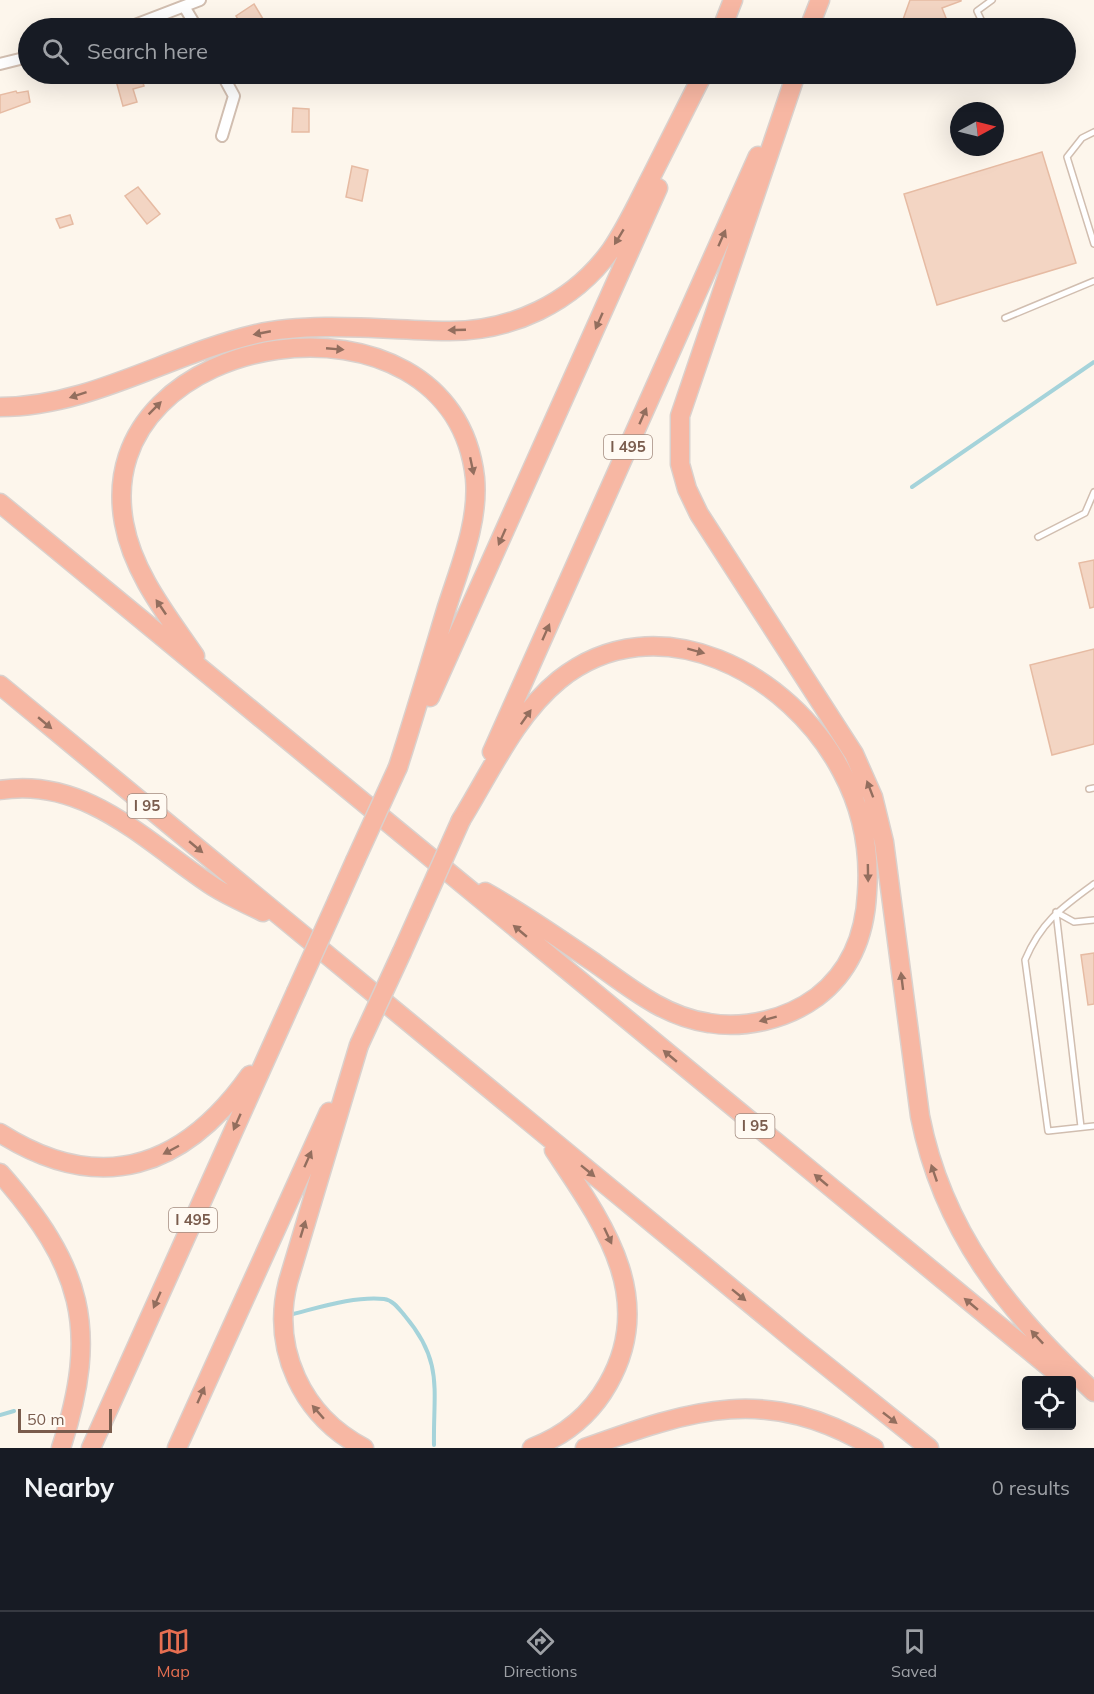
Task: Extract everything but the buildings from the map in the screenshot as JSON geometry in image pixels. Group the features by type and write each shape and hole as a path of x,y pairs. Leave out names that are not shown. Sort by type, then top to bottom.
{"highway":[{"path":"726,18 733,0"},
{"path":"0,407 33,406 64,399 228,342 268,332 305,328 462,330 502,324 543,309 580,284 610,251 633,212 699,84"},
{"name":"I 495","path":"90,1448 636,238 700,84"},
{"name":"I 495","path":"177,1448 402,952 790,84"},
{"path":"791,84 758,190 682,406 678,445 682,472 699,514 848,745 873,797 884,842 920,1116 931,1166 947,1206 970,1249 997,1289 1045,1345 1094,1392"},
{"path":"206,672 147,584 126,535 122,505 123,477 139,429 157,406 183,386 218,367 257,354 295,348 332,348 366,353 395,364 423,383 450,413 467,445 475,491 470,534 398,767"},
{"name":"I 95","path":"0,502 1060,1376"},
{"path":"445,870 518,911 658,1005 680,1016 710,1024 764,1021 805,1005 839,976 854,952 862,931 868,889 866,844 855,802 836,761 811,725 782,696 740,669 692,650 656,645 625,648 595,658 565,675 525,716 461,819"},
{"name":"I 95","path":"0,685 543,1134 929,1448"},
{"path":"0,790 38,788 84,800 109,813 216,889 293,927"},
{"path":"0,1132 35,1152 82,1166 123,1166 170,1152 202,1130 235,1096 265,1052 296,992"},
{"path":"359,1045 288,1282 282,1320 288,1357 303,1393 335,1430 364,1448"},
{"path":"532,1448 567,1430 601,1395 619,1361 628,1313 622,1273 608,1237 543,1134"},
{"path":"0,1173 38,1218 54,1243 68,1272 76,1303 81,1335 79,1380 61,1448"},
{"path":"1076,1389 1094,1403"},
{"path":"585,1448 685,1414 743,1409 809,1418 844,1432 874,1448"}],"street":[{"path":"156,18 200,0"},
{"path":"185,8 191,18"},
{"path":"1,61 18,58"},
{"path":"222,135 234,96 227,84"}],"lane":[{"path":"980,18 977,11 992,0"},
{"path":"1094,132 1082,138 1067,157 1094,244"},
{"path":"1005,318 1094,281"},
{"path":"1038,537 1085,513 1094,492"},
{"path":"1094,884 1056,912 1036,935 1025,960 1048,1131 1094,1126"},
{"path":"1056,912 1074,922 1094,920"},
{"path":"1056,912 1081,1127"}],"waterway":[{"path":"912,487 1094,362"},
{"path":"293,1314 361,1299 384,1299 396,1305 417,1332 431,1363 435,1392 434,1445"},
{"path":"0,1415 14,1411"}]}
